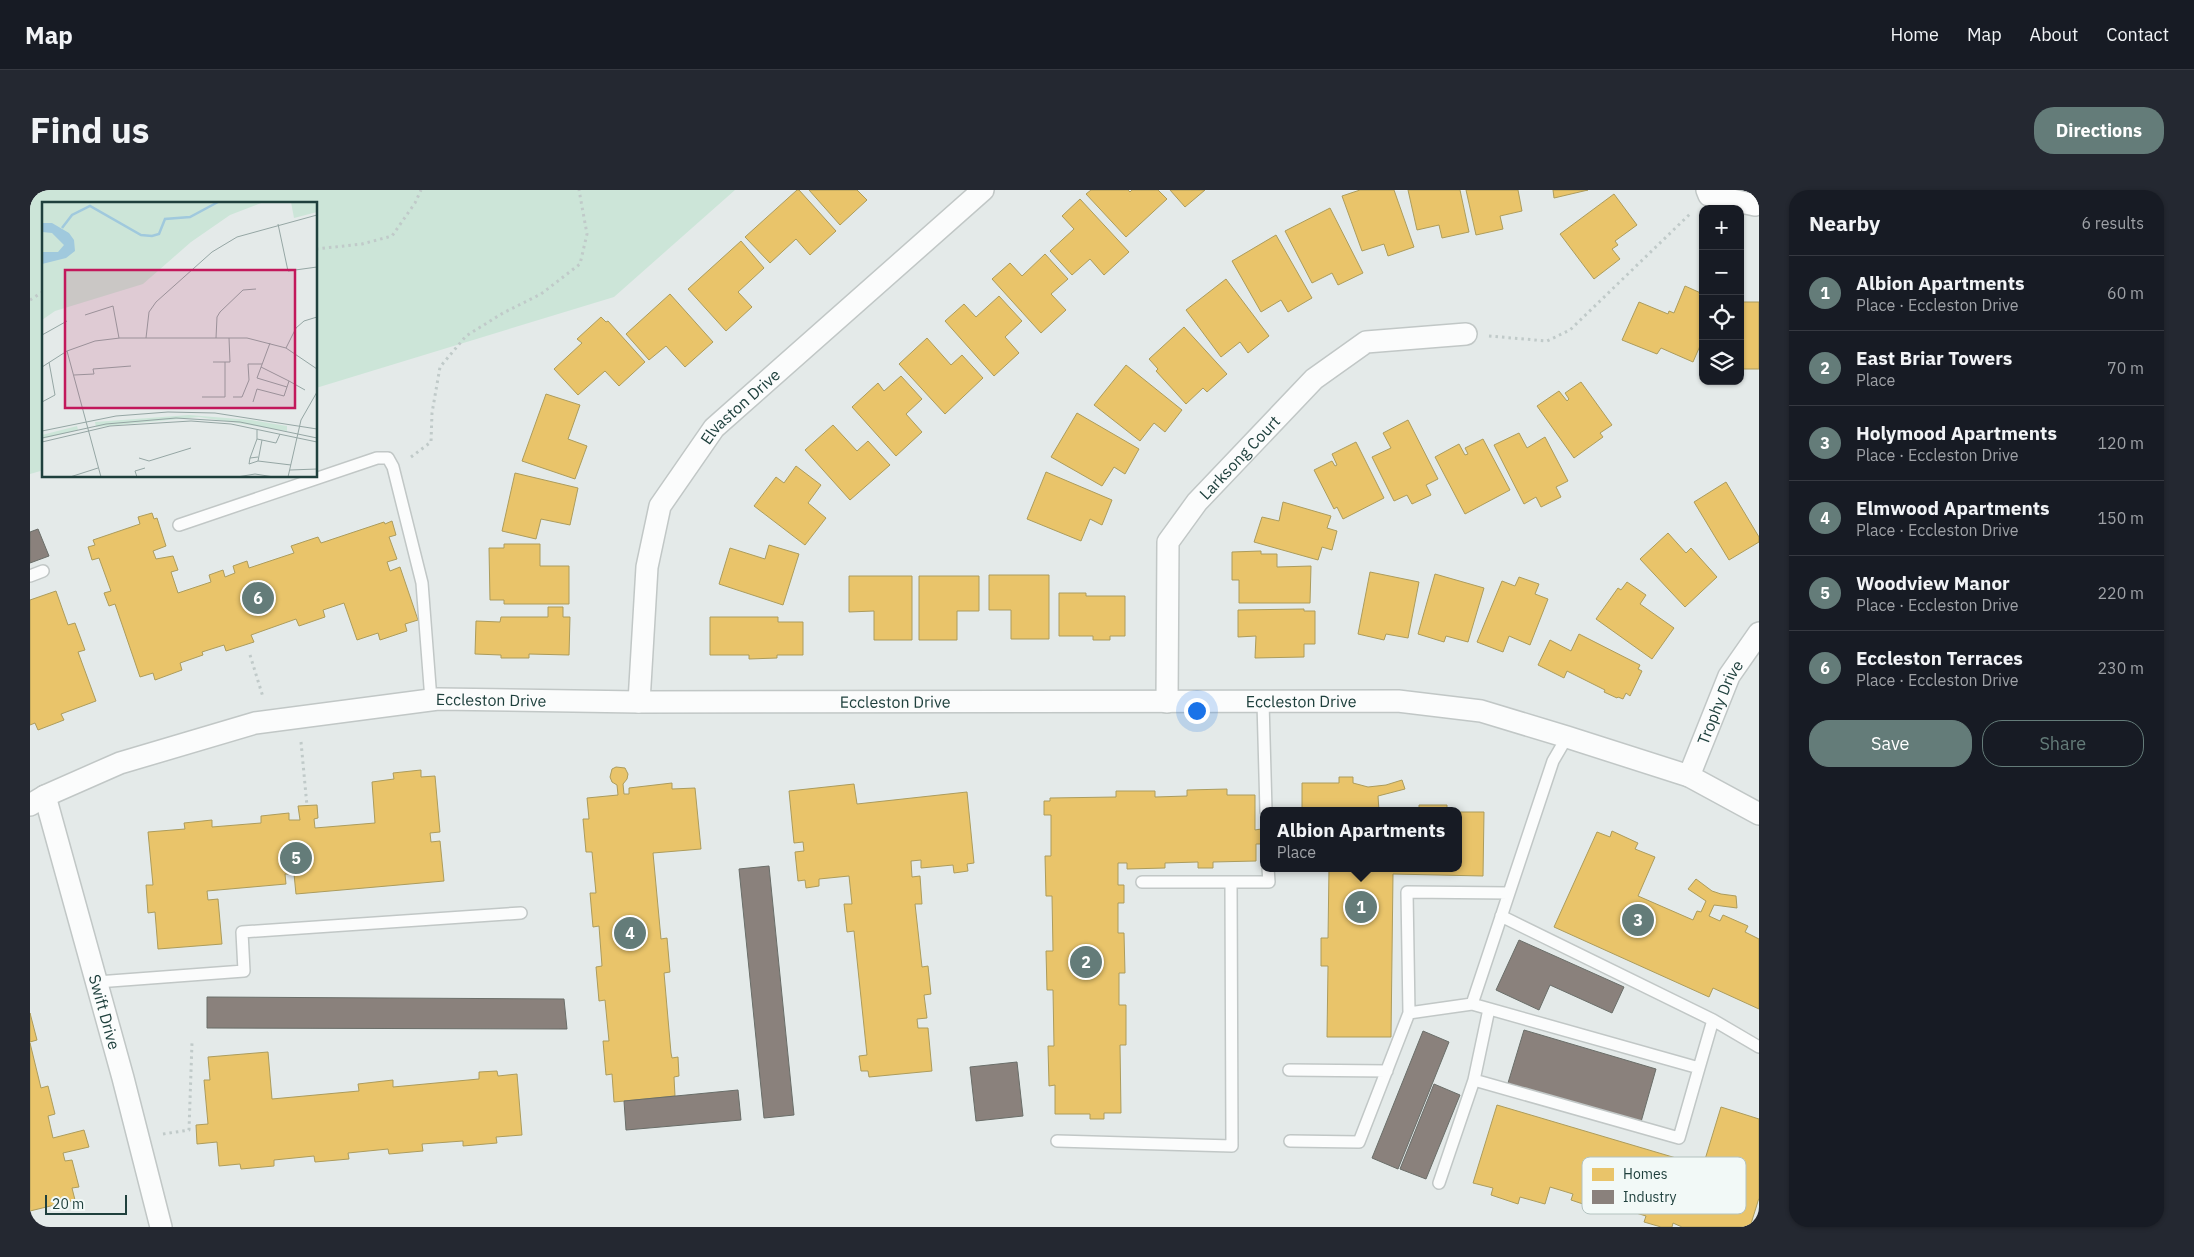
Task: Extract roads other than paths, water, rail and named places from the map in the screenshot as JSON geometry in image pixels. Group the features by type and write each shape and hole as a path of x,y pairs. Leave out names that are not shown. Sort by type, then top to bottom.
{"street":[{"name":"Elvaston Drive","path":"638,702 647,567 660,506 714,428 983,190"},
{"path":"1708,193 1759,204"},
{"name":"Larksong Court","path":"1167,702 1168,542 1197,502 1314,379 1366,342 1466,334"},
{"name":"Trophy Drive","path":"1689,776 1729,676 1759,633"},
{"name":"Eccleston Drive","path":"38,800 120,763 255,723 431,700 638,702 1398,701 1481,711 1567,736 1689,776 1759,814"},
{"name":"Swift Drive","path":"38,800 97,982 161,1227"}],"lane":[{"path":"179,526 377,458 388,458 394,471 422,583 431,700"},
{"path":"30,576 43,571"},
{"path":"1263,702 1266,807"},
{"path":"1472,1004 1553,761 1567,736"},
{"path":"1142,882 1269,882 1268,872"},
{"path":"1057,1141 1232,1146 1231,882"},
{"path":"1290,1141 1359,1142 1409,1013 1407,892 1509,893"},
{"path":"97,982 244,971 242,932 521,913"},
{"path":"1502,916 1712,1020 1759,1047"},
{"path":"1409,1013 1472,1004 1699,1068"},
{"path":"1439,1184 1474,1080 1490,1009"},
{"path":"1474,1080 1679,1138 1712,1020"},
{"path":"1289,1070 1387,1071"}],"place":[{"name":"Eccleston Terraces","path":"258,598"},
{"name":"Woodview Manor","path":"296,858"},
{"name":"Albion Apartments","path":"1361,907"},
{"name":"Holymood Apartments","path":"1638,920"},
{"name":"Elmwood Apartments","path":"630,933"},
{"name":"East Briar Towers","path":"1086,962"}]}
